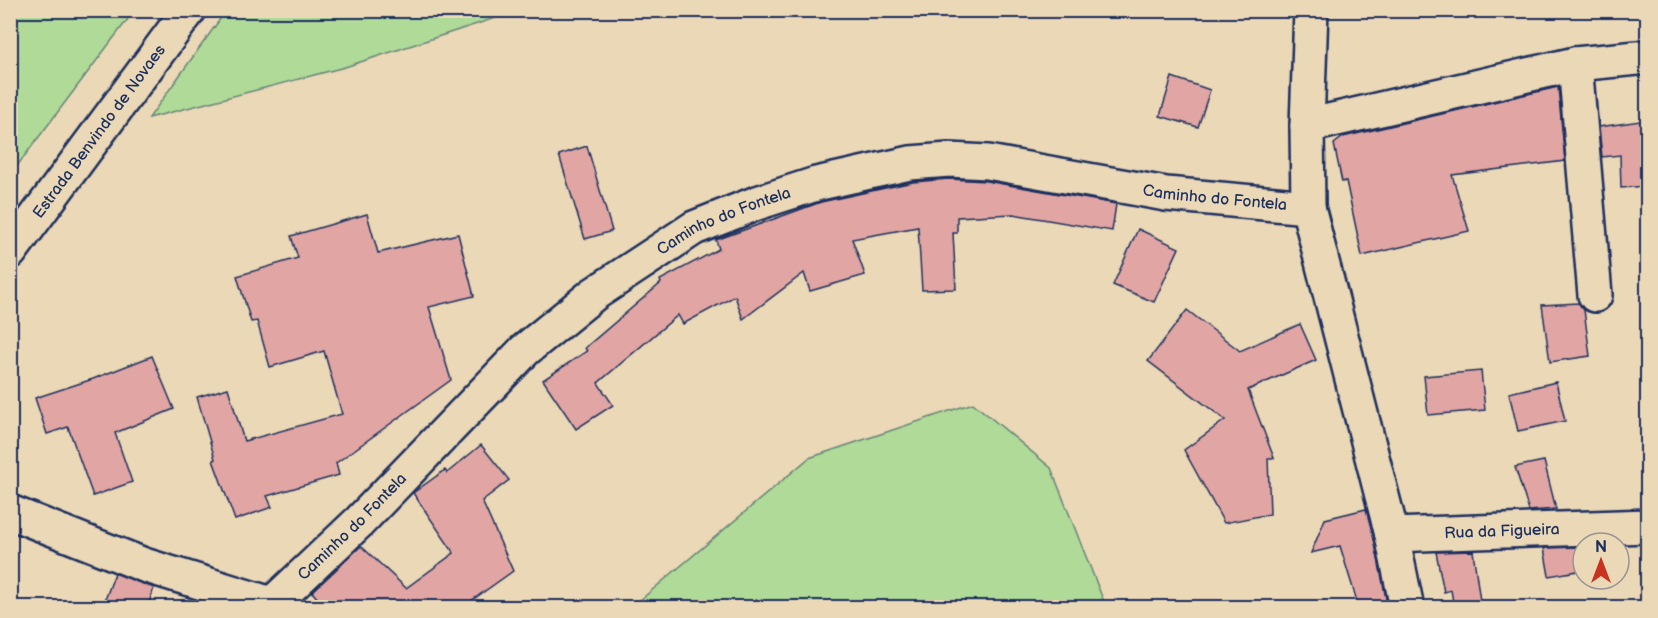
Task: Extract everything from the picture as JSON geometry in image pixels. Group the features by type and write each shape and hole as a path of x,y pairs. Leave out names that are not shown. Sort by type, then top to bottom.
{"street":[{"name":"Estrada Benvindo de Novaes","path":"10,252 189,10"},
{"name":"Caminho do Fontela","path":"1311,10 1307,126 1308,207 1392,535 1407,608"},
{"path":"1307,126 1575,64 1647,57"},
{"path":"1575,64 1595,295"},
{"name":"Caminho do Fontela","path":"10,512 144,565 269,606 360,521 525,350 594,294 694,228 757,203 816,184 910,163 949,160 988,162 1166,194 1308,207"},
{"name":"Rua da Figueira","path":"1392,535 1647,526"}],"green space":[{"path":"10,11 134,11 11,174"},
{"path":"226,11 517,11 345,67 149,118"},
{"path":"973,403 1051,468 1106,607 632,607 809,458"}],"building":[{"path":"1172,77 1210,90 1198,127 1160,116"},
{"path":"1558,87 1565,161 1452,175 1469,231 1362,256 1346,181 1342,182 1334,144 1343,137"},
{"path":"1647,120 1647,186 1621,188 1620,155 1602,157 1599,127"},
{"path":"587,146 612,231 585,239 559,155"},
{"path":"949,179 986,181 1116,204 1112,231 1013,214 957,217 957,233 953,233 956,289 922,290 918,227 852,239 865,275 810,291 804,273 743,319 735,296 683,324 678,315 598,383 613,405 576,429 543,380 587,351 585,348 661,283 660,280 719,249 716,240 821,202 913,182"},
{"path":"367,214 378,253 458,234 474,296 429,307 451,380 336,463 339,475 267,496 272,507 235,520 213,460 215,459 197,397 228,388 244,441 342,414 324,351 270,367 257,321 251,322 237,276 298,258 291,236"},
{"path":"1138,229 1179,248 1154,302 1113,285"},
{"path":"1579,303 1584,310 1590,356 1550,362 1542,305"},
{"path":"1187,310 1240,351 1300,324 1316,360 1248,390 1274,458 1268,458 1270,514 1224,523 1184,450 1225,420 1148,361"},
{"path":"152,356 174,409 115,433 132,482 93,496 68,427 47,434 35,398"},
{"path":"1481,371 1485,410 1428,415 1424,376"},
{"path":"1556,382 1565,421 1518,431 1509,393"},
{"path":"481,445 509,480 482,501 513,571 461,608 326,608 312,592 361,546 406,588 454,553 413,493 445,470 447,473"},
{"path":"1544,461 1556,509 1529,511 1515,467"},
{"path":"1366,509 1388,608 1359,608 1340,546 1311,553 1325,519"},
{"path":"1571,547 1571,572 1549,576 1544,548"},
{"path":"1473,551 1481,608 1454,608 1451,590 1444,592 1436,552"},
{"path":"115,573 154,588 147,608 102,608"}]}
